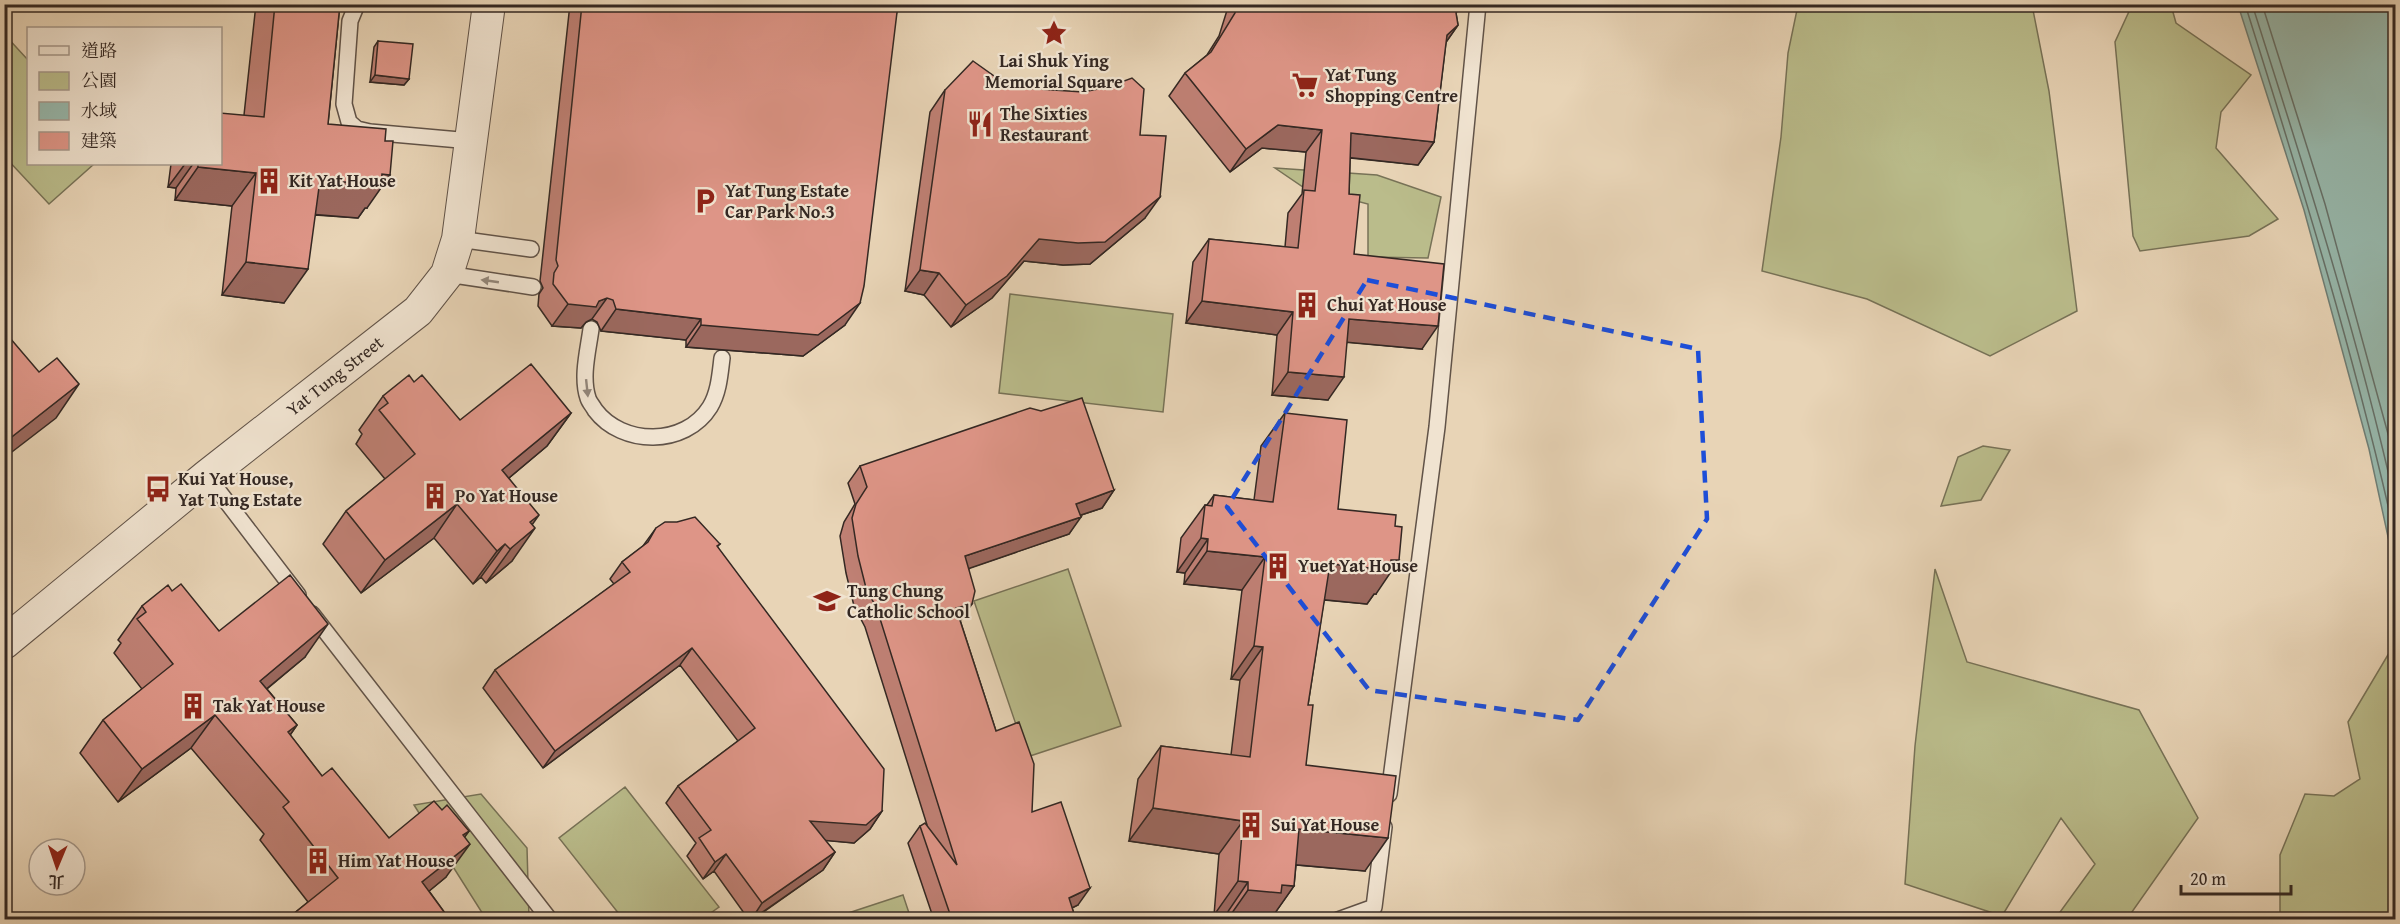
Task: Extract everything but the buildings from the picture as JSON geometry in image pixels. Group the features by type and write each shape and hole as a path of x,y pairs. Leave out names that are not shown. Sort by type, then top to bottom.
{"street":[{"name":"Yat Tung Street","path":"4,643 207,476 418,311 447,274 458,239 489,4"}],"lane":[{"path":"357,4 350,21 344,104 349,122 357,129 370,132 471,141"},
{"path":"1338,920 1374,907 1437,427 1478,4"},
{"path":"458,239 531,249"},
{"path":"447,274 533,287"},
{"path":"591,329 585,378 588,399 603,420 621,432 646,437 670,436 693,425 710,407 718,384 722,358"},
{"path":"207,476 376,699 550,920"}],"highlighted area":[{"path":"1367,280 1698,349 1707,519 1578,720 1369,690 1227,507"}],"green space":[{"path":"1798,5 2032,5 2049,91 2077,311 1990,356 1867,299 1762,271 1781,137 1788,53"},
{"path":"2132,5 2171,5 2176,23 2251,75 2221,112 2216,148 2278,219 2249,236 2140,251 2133,236 2115,42"},
{"path":"5,35 27,59 27,165 93,165 49,204 5,157"},
{"path":"1275,168 1377,175 1441,197 1428,258 1368,257 1368,204 1303,187"},
{"path":"1010,294 1173,314 1163,412 999,393"},
{"path":"1983,446 2010,450 1981,500 1941,506 1958,457"},
{"path":"1068,569 1121,726 1027,757 974,601"},
{"path":"1935,569 1967,662 2139,710 2198,818 2127,919 2055,919 2095,864 2061,818 2002,916 1905,884 1915,746"},
{"path":"2395,643 2395,919 2280,919 2280,855 2305,794 2334,796 2360,779 2348,722"},
{"path":"625,787 719,907 702,919 623,919 559,838"},
{"path":"481,794 527,848 529,919 486,919 414,805"},
{"path":"903,895 911,919 830,919"}],"water":[{"path":"2238,5 2395,5 2395,569 2369,449 2304,210"}],"place":[{"name":"Lai Shuk Ying Memorial Square","path":"1054,33"},
{"name":"Yat Tung Shopping Centre","path":"1305,85"},
{"name":"The Sixties Restaurant","path":"980,124"},
{"name":"Kit Yat House","path":"269,181"},
{"name":"Yat Tung Estate Car Park No.3","path":"705,201"},
{"name":"Chui Yat House","path":"1307,305"},
{"name":"Kui Yat House, Yat Tung Estate","path":"158,489"},
{"name":"Po Yat House","path":"435,496"},
{"name":"Yuet Yat House","path":"1278,566"},
{"name":"Tung Chung Catholic School","path":"827,601"},
{"name":"Tak Yat House","path":"193,706"},
{"name":"Sui Yat House","path":"1251,825"},
{"name":"Him Yat House","path":"318,861"}]}
